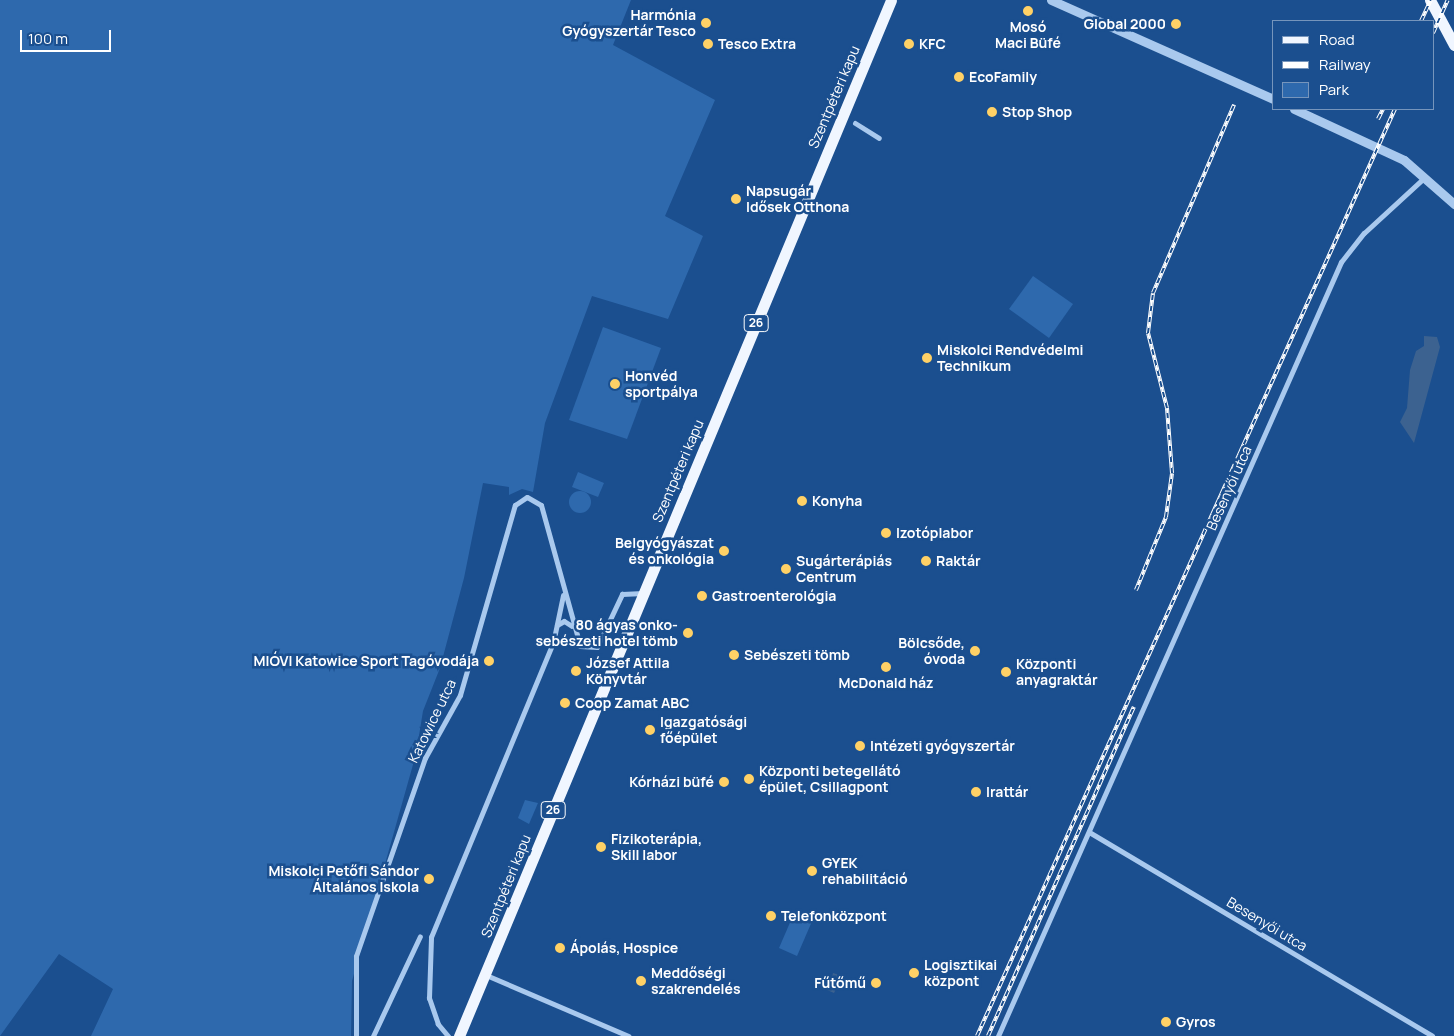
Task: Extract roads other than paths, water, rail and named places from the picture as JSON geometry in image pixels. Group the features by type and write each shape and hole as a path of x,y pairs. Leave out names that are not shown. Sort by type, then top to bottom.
{"main road":[{"name":"Szentpéteri kapu","path":"459,1036 891,0"},
{"path":"1430,0 1454,44"}],"street":[{"path":"1051,0 1272,99"},
{"path":"1296,110 1392,154 1425,177 1454,204"},
{"path":"855,123 878,138"},
{"name":"Besenyői utca","path":"1001,1035 1341,262 1364,233 1425,177"},
{"name":"Katowice utca","path":"356,1036 356,956 425,758 460,695 510,515 523,498 532,497 541,505 557,552 563,593 580,646 597,647 616,600 627,593 643,593"},
{"name":"Katowice utca","path":"448,1036 442,1031 429,998 432,937 557,625 563,593"},
{"path":"557,625 564,620 573,626"},
{"name":"Besenyői utca","path":"1089,832 1432,1036"},
{"path":"373,1036 420,936"},
{"path":"486,975 628,1036"}],"railway":[{"path":"1421,20 1431,0"},
{"path":"1434,31 1448,0"},
{"path":"1136,590 1166,517 1172,473 1167,408 1148,333 1153,293 1234,105"},
{"path":"1378,119 1382,110"},
{"path":"977,1036 1395,110"},
{"path":"988,1036 1134,707"}],"place":[{"name":"Mosó Maci Büfé","path":"1028,11"},
{"name":"Harmónia Gyógyszertár Tesco","path":"706,23"},
{"name":"Global 2000","path":"1176,24"},
{"name":"Tesco Extra","path":"708,44"},
{"name":"KFC","path":"909,44"},
{"name":"EcoFamily","path":"959,77"},
{"name":"Stop Shop","path":"992,112"},
{"name":"Napsugár Idősek Otthona","path":"736,199"},
{"name":"Miskolci Rendvédelmi Technikum","path":"927,358"},
{"name":"Honvéd sportpálya","path":"615,384"},
{"name":"Konyha","path":"802,501"},
{"name":"Izotóplabor","path":"886,533"},
{"name":"Belgyógyászat és onkológia","path":"724,551"},
{"name":"Raktár","path":"926,561"},
{"name":"Sugárterápiás Centrum","path":"786,569"},
{"name":"Gastroenterológia","path":"702,596"},
{"name":"80 ágyas onko- sebészeti hotel tömb","path":"688,633"},
{"name":"Bölcsőde, óvoda","path":"975,651"},
{"name":"Sebészeti tömb","path":"734,655"},
{"name":"MIÓVI Katowice Sport Tagóvodája","path":"489,661"},
{"name":"McDonald ház","path":"886,667"},
{"name":"József Attila Könyvtár","path":"576,671"},
{"name":"Központi anyagraktár","path":"1006,672"},
{"name":"Coop Zamat ABC","path":"565,703"},
{"name":"Igazgatósági főépület","path":"650,730"},
{"name":"Intézeti gyógyszertár","path":"860,746"},
{"name":"Központi betegellátó épület, Csillagpont","path":"749,779"},
{"name":"Kórházi büfé","path":"724,782"},
{"name":"Irattár","path":"976,792"},
{"name":"Fizikoterápia, Skill labor","path":"601,847"},
{"name":"GYEK rehabilitáció","path":"812,871"},
{"name":"Miskolci Petőfi Sándor Általános Iskola","path":"429,879"},
{"name":"Telefonközpont","path":"771,916"},
{"name":"Ápolás, Hospice","path":"560,948"},
{"name":"Logisztikai központ","path":"914,973"},
{"name":"Meddőségi szakrendelés","path":"641,981"},
{"name":"Fűtőmű","path":"876,983"},
{"name":"Gyros","path":"1166,1022"}]}
